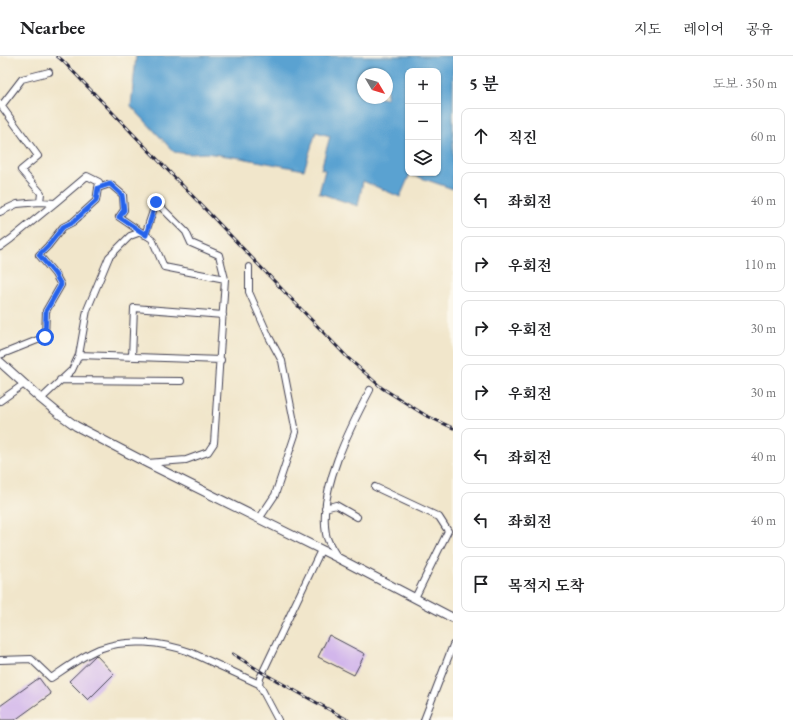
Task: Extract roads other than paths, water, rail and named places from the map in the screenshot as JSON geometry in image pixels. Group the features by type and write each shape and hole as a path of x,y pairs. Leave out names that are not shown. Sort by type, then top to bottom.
{"main road":[{"path":"0,362 41,399 76,426 338,558 453,618"}],"street":[{"path":"40,202 41,193 21,170 38,156 1,104 22,78 49,72"},
{"path":"0,247 87,176 99,182 96,201 73,222 63,227 39,255 55,274 61,285 46,311 45,337 0,355"},
{"path":"98,188 110,184 122,195 124,210 119,217 152,239 164,267 225,279"},
{"path":"0,212 17,204 40,202 55,203"},
{"path":"143,234 156,202 186,232 191,242 219,255 225,279 214,443 208,452 186,460 147,463"},
{"path":"41,399 72,370 79,355 87,310 109,257 130,236 143,234"},
{"path":"249,267 249,292 269,337 282,361 296,432 275,495 259,518"},
{"path":"132,357 134,308 223,315"},
{"path":"79,355 220,360"},
{"path":"60,380 181,381"},
{"path":"0,401 24,384"},
{"path":"338,558 326,535 325,508 329,486 343,444 370,390"},
{"path":"375,487 439,517 448,531 415,598"},
{"path":"325,508 336,506 357,517"},
{"path":"278,720 259,684 260,678 321,550"},
{"path":"0,660 31,659 51,678 99,649 114,645 138,642 160,644 190,652 259,684"},
{"path":"424,720 453,645"}],"water":[{"path":"136,56 453,56 453,189 416,176 441,176 441,68 405,68 405,176 409,176 400,197 363,181 358,206 319,193 325,170 321,169 330,136 316,132 304,170 206,153 189,154 174,152 131,106"}],"railway":[{"path":"57,56 348,358 382,388 425,415 453,428"},
{"path":"233,654 263,673 348,720"}]}
